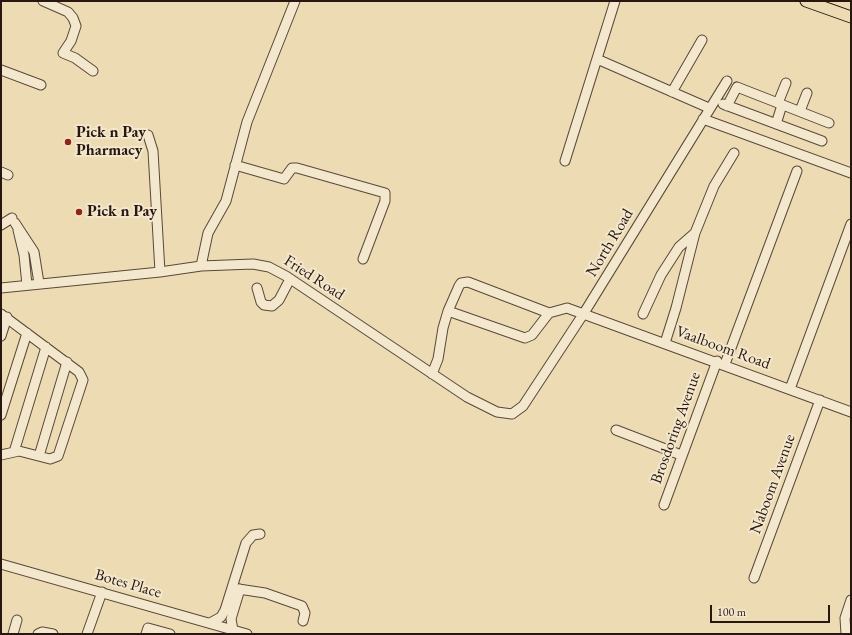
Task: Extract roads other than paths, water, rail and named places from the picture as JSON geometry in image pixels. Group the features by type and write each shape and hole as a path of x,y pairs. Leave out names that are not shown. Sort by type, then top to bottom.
{"main road":[{"path":"806,1 851,17"}],"street":[{"path":"43,1 68,12 74,18 76,26 63,53 76,58 93,71"},
{"path":"201,266 208,233 226,201 247,122 295,1"},
{"path":"565,161 614,1"},
{"path":"672,92 702,40"},
{"path":"597,60 672,92 708,111 851,173"},
{"path":"1,70 41,85"},
{"name":"North Road","path":"512,414 523,406 584,314 726,81"},
{"path":"776,124 786,83"},
{"path":"727,106 737,87 829,123"},
{"path":"800,111 807,92"},
{"path":"708,111 727,106 822,141"},
{"path":"708,111 851,168"},
{"path":"148,135 153,151 160,272"},
{"path":"665,343 676,308 695,233 714,186 734,153"},
{"path":"235,165 284,179 292,168 297,168 385,194 385,201 363,259"},
{"name":"Brosdoring Avenue","path":"664,504 681,455 721,363 797,171"},
{"path":"1,225 12,218"},
{"path":"27,285 24,255 16,223 34,252 39,283"},
{"path":"790,389 851,224"},
{"path":"643,314 662,275 678,247 695,233"},
{"name":"Fried Road","path":"1,288 160,272 201,266 253,264 269,267 290,279 432,374 489,408 503,414 512,414"},
{"path":"257,288 261,302 264,305 272,306 279,300 290,279"},
{"path":"432,374 438,359 442,328 448,312 461,283 468,282 550,313 532,335 525,338 448,312"},
{"name":"Vaalboom Road","path":"550,313 567,308 721,363 851,412"},
{"path":"1,336 4,316 67,362 79,372 83,380 58,456 50,459 25,451 1,455"},
{"path":"1,415 27,333"},
{"path":"14,452 46,347"},
{"path":"39,456 67,362"},
{"name":"Naboom Avenue","path":"754,578 820,400"},
{"path":"616,430 681,455"},
{"path":"233,630 231,619 246,543 253,535 260,534"},
{"name":"Botes Place","path":"1,564 247,634"},
{"path":"236,588 265,593 302,606 305,613 303,621"},
{"path":"210,623 221,617 236,588"},
{"path":"87,634 102,592"},
{"path":"846,634 845,618 851,600"},
{"path":"13,634 17,620"},
{"path":"146,634 148,628 170,634"},
{"path":"38,634 47,632 53,634"}],"place":[{"name":"Pick n Pay Pharmacy","path":"68,142"},
{"name":"Pick n Pay","path":"79,212"}]}
